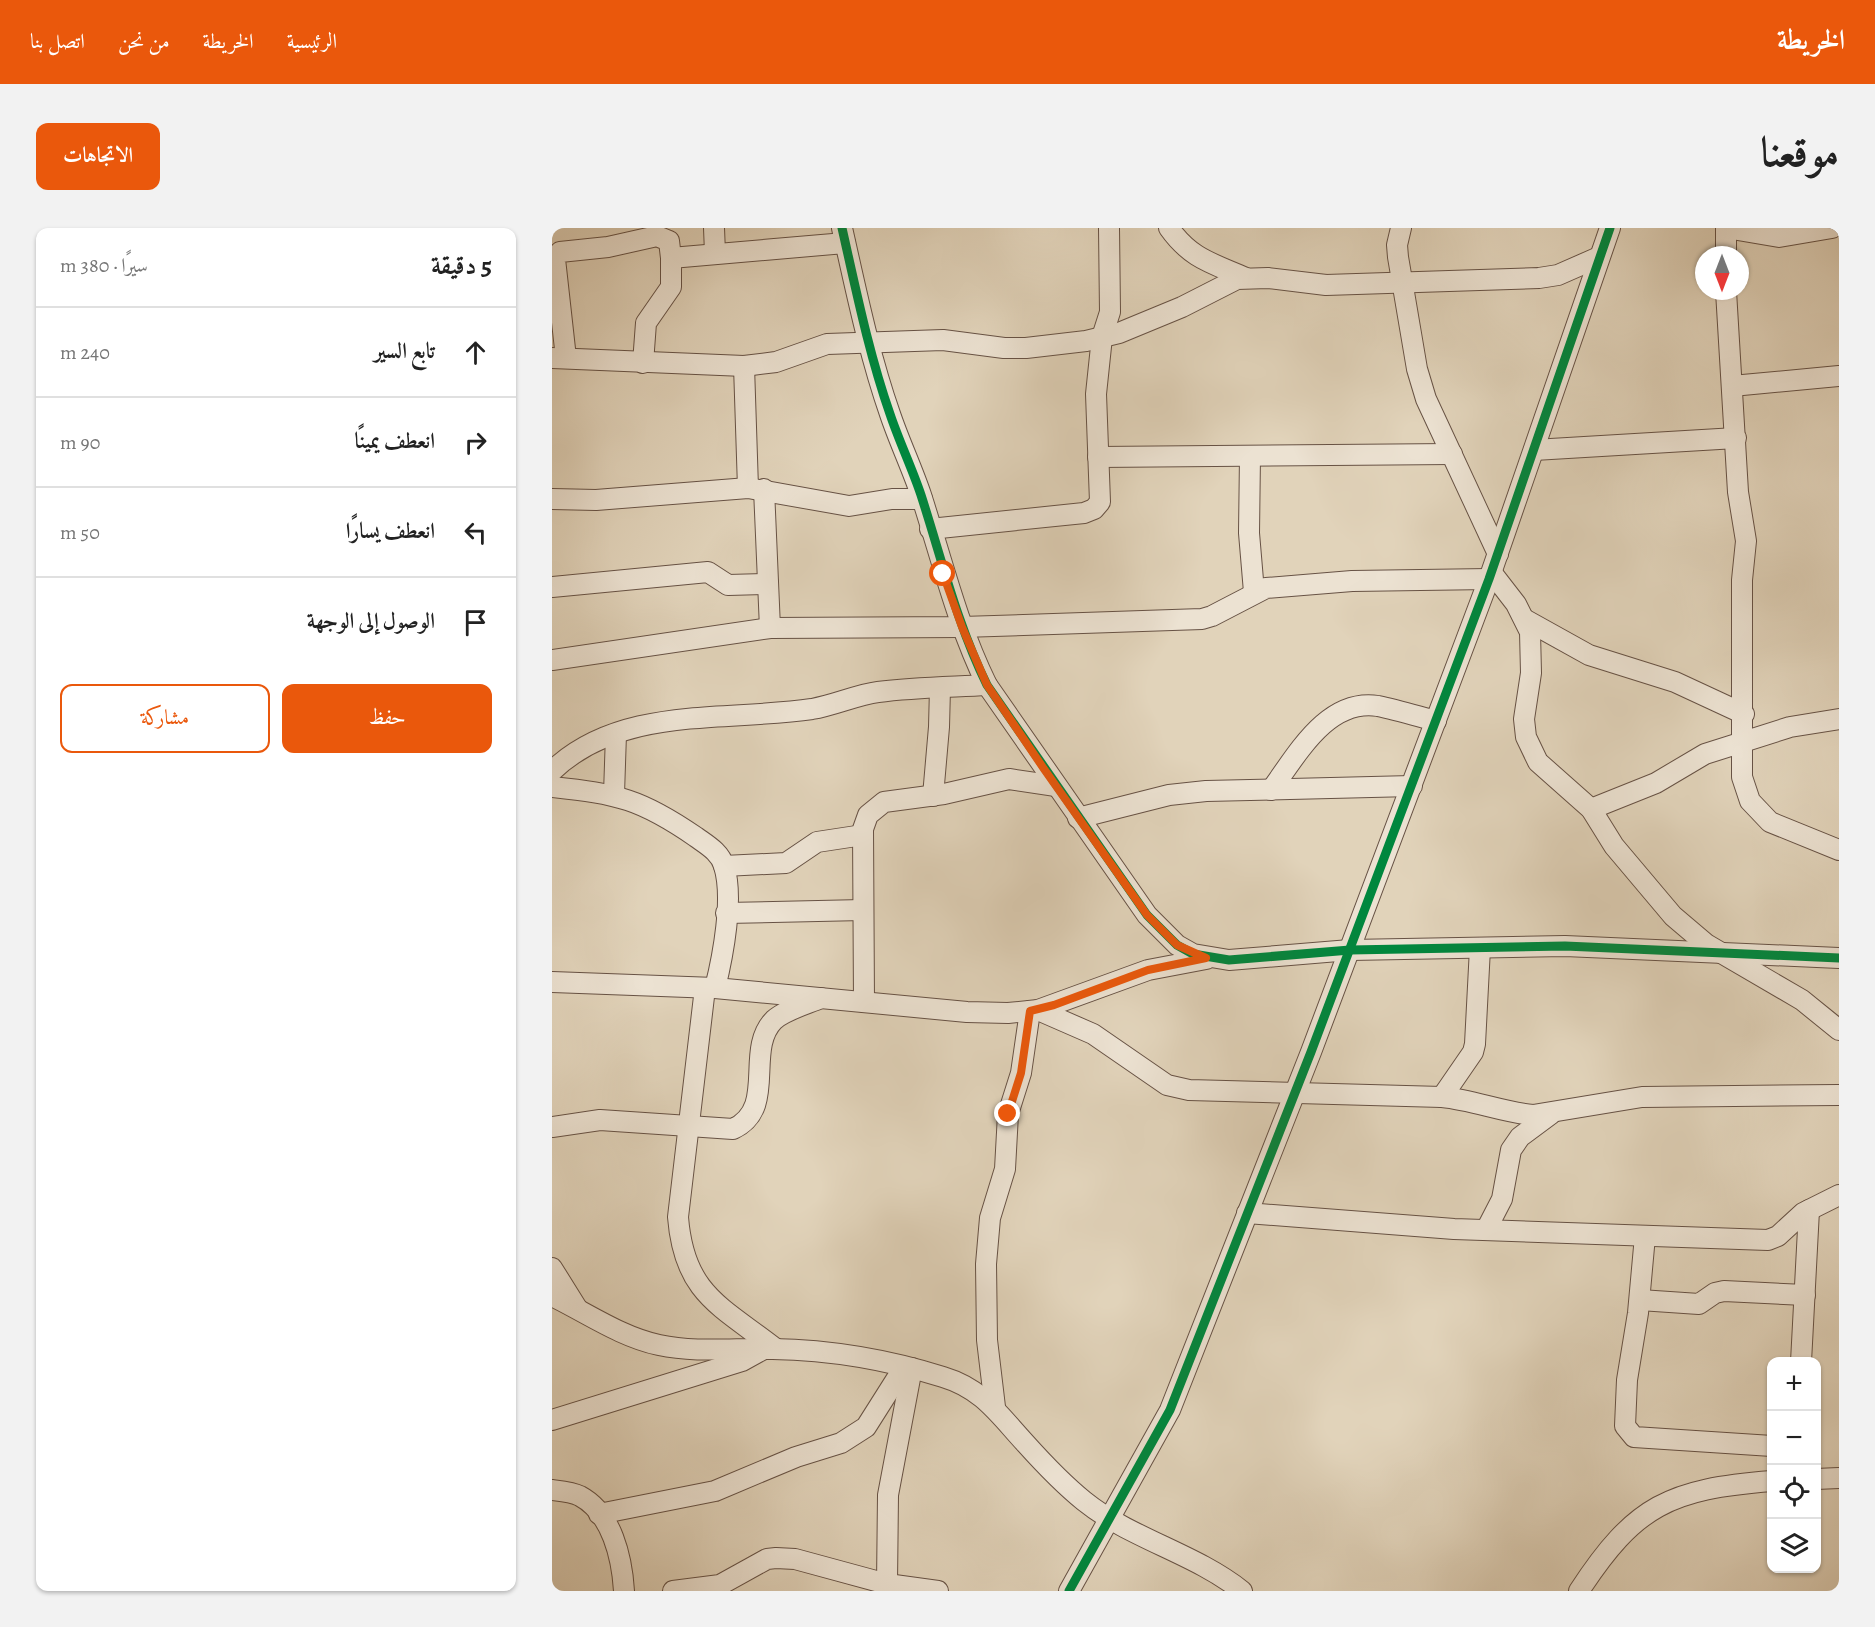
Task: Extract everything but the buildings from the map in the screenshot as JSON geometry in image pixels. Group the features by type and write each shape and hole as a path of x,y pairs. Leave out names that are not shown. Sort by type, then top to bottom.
{"street":[{"path":"714,228 715,253"},
{"path":"930,529 1084,513 1094,509 1100,502 1096,394 1102,338 1110,312 1112,294 1109,228"},
{"path":"1169,228 1185,249 1246,278"},
{"path":"1401,228 1397,245 1417,369 1426,399 1498,554"},
{"path":"1069,1591 1170,1410 1350,950 1491,576 1610,228"},
{"path":"1726,246 1726,228 1779,237 1832,228"},
{"path":"643,363 646,323 671,287 669,241 657,236 608,247 557,254 555,259 559,358 643,363 744,366 776,362 826,344 943,340 1004,348 1026,348 1102,338 1182,307 1237,279 1326,285 1539,278 1558,275 1599,257"},
{"path":"671,258 844,236 868,341 890,414 922,498 962,627 987,685 1147,915 1177,945 1206,958"},
{"path":"1727,300 1738,492 1746,541 1742,580 1744,714 1742,777 1750,801 1758,813 1770,822 1839,850"},
{"path":"744,366 768,584 770,628"},
{"path":"1732,386 1839,376"},
{"path":"1534,450 1736,438"},
{"path":"1098,458 1452,454"},
{"path":"1250,456 1248,533 1254,592"},
{"path":"552,499 596,500 756,489 849,507 892,499 922,498"},
{"path":"552,587 708,572 728,585 768,584"},
{"path":"1491,576 1526,620 1589,655 1676,682 1744,714"},
{"path":"552,660 770,628 962,627 1202,619 1266,588 1352,581 1491,576"},
{"path":"1526,620 1532,649 1524,719 1526,737 1538,762 1591,809 1614,846 1666,908 1722,954 1802,1000 1839,1030"},
{"path":"552,771 578,752 616,734 653,724 686,719 812,709 878,692 987,685"},
{"path":"933,796 940,688"},
{"path":"1271,790 1319,728 1331,716 1347,708 1376,706 1436,721"},
{"path":"1591,809 1656,783 1705,754 1790,727 1839,719"},
{"path":"614,794 616,734"},
{"path":"864,1002 863,835 868,814 884,802 933,796 1009,779 1056,786"},
{"path":"1078,818 1169,795 1412,786"},
{"path":"552,787 614,794 661,813 714,850 724,866 726,913 710,988 678,1217 681,1247 690,1271 702,1291 770,1349"},
{"path":"724,866 786,863 817,842 863,835"},
{"path":"726,913 863,910"},
{"path":"558,984 710,988 967,1012 1034,1010 1148,970 1206,958 1260,959 1350,950 1565,946 1839,958"},
{"path":"1442,1097 1476,1044 1480,948"},
{"path":"552,1127 600,1120 689,1128 733,1129 744,1124 757,1102 763,1037 769,1027 776,1018 823,997"},
{"path":"1034,1010 1094,1034 1167,1085 1176,1088 1442,1097 1467,1100 1517,1114 1551,1114 1642,1097 1839,1095"},
{"path":"995,1407 987,1340 986,1264 989,1230 1005,1169 1008,1114 1021,1073 1034,1010"},
{"path":"1486,1230 1502,1199 1511,1150 1520,1137 1551,1114"},
{"path":"1247,1214 1486,1230 1768,1240 1778,1236 1809,1210 1839,1195"},
{"path":"1801,1357 1809,1210"},
{"path":"1645,1236 1640,1300 1627,1380 1625,1426 1628,1433 1634,1437 1767,1446"},
{"path":"552,1268 577,1308"},
{"path":"1640,1300 1699,1304 1715,1293 1724,1291 1805,1295"},
{"path":"552,1296 625,1334 658,1345 689,1349 770,1349 866,1359 908,1367 965,1386 995,1407 1025,1443 1071,1490 1109,1518 1166,1545 1242,1591"},
{"path":"552,1420 742,1361 770,1349"},
{"path":"599,1514 715,1491 796,1457 841,1443 866,1427 908,1367"},
{"path":"877,1585 908,1367"},
{"path":"1821,1479 1839,1478"},
{"path":"1579,1591 1598,1561 1621,1534 1649,1510 1681,1495 1724,1484 1767,1481"},
{"path":"552,1490 580,1496 599,1514 615,1542 622,1567 624,1591"},
{"path":"673,1591 720,1585 767,1559 776,1558 795,1559 877,1585 938,1591"}],"cycle path":[{"path":"842,228 863,322 882,391 921,495 958,615 976,662 987,685 1147,915 1177,945 1193,954 1229,960 1350,950 1565,946 1839,958"},
{"path":"1069,1591 1170,1410 1311,1052 1489,579 1610,228"}],"route":[{"path":"943,574 962,627 987,685 1044,769 1147,915 1177,945 1206,958 1148,970 1054,1005 1030,1011 1021,1073 1008,1114"}]}
